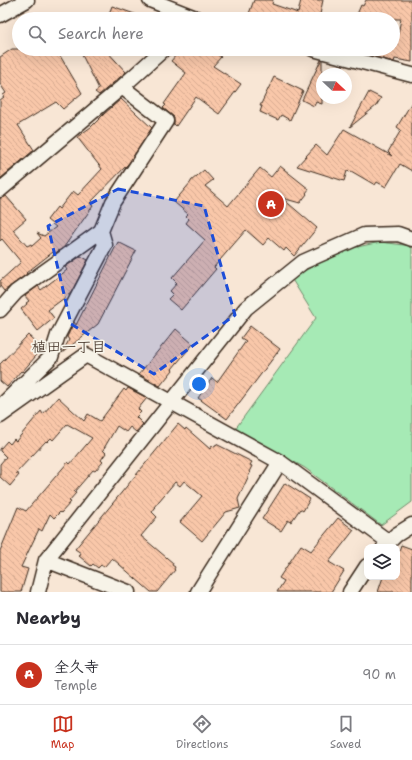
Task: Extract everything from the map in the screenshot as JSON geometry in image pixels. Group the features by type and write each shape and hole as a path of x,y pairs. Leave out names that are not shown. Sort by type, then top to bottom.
{"street":[{"path":"0,15 28,0"},
{"path":"150,0 180,12"},
{"path":"0,190 122,87 156,56"},
{"path":"340,56 412,75"},
{"path":"0,310 16,292 101,231 113,202 166,121 122,87"},
{"path":"0,407 51,357 58,335 105,245 101,231"},
{"path":"38,592 46,560 246,308 303,262 364,235 398,234 412,239"},
{"path":"0,416 86,355 280,462 385,544"},
{"path":"198,592 280,462"},
{"path":"387,544 396,535 412,525"},
{"path":"46,560 128,592"},
{"path":"350,592 364,571"}],"highlighted area":[{"path":"118,189 204,206 235,315 154,374 71,324 48,226"}],"green space":[{"path":"380,242 412,246 412,502 381,525 305,468 235,429 316,318 291,278 344,250"}],"building":[{"path":"254,0 273,0 272,4 295,12 250,12"},
{"path":"301,0 323,0 320,12 298,12"},
{"path":"366,0 412,0 412,62 395,59 394,62 372,56 400,56 400,12 358,12 361,5 363,6"},
{"path":"112,6 129,12 110,12"},
{"path":"12,49 12,56 60,56 82,93 63,109 56,102 18,125 34,150 0,179 0,100 6,93 0,84 0,57"},
{"path":"82,56 111,56 126,72 99,95 95,92 99,89"},
{"path":"175,56 220,56 221,57 213,66 241,84 219,114 196,97 176,126 174,124 174,117 163,108 166,105 164,104 186,73 171,61"},
{"path":"321,60 322,60 322,68 317,68"},
{"path":"316,71 316,102 314,106 302,100"},
{"path":"274,77 303,91 290,120 281,115 278,120 260,112 262,106 260,106"},
{"path":"369,92 381,98 376,106 350,127"},
{"path":"121,99 152,128 129,163 90,203 93,206 64,247 54,254 53,252 4,291 0,286 0,281 21,262 2,239 0,241 0,198 6,196 26,219 13,230 27,246 31,244 32,246 41,238 37,233 44,236 56,227 47,220 57,207 59,209 73,191 78,195 102,169 77,137 91,127"},
{"path":"412,102 412,171 400,164 386,187 377,182 375,185 351,171 347,171 344,181 297,166 316,145 327,155 344,129 392,156 388,152 401,130 397,127"},
{"path":"280,166 309,189 300,203 282,198 317,228 294,256 286,248 284,251 269,238 263,245 246,230 214,267 216,269 181,310 168,299 173,294 170,291 177,283 172,278 205,240 186,223 189,219 186,216 188,214 174,202 191,181 204,170 213,180 205,186 228,206 260,168 271,177"},
{"path":"118,242 136,251 98,324 62,353 69,340 67,337 74,322 76,325"},
{"path":"81,256 88,260 71,293 48,310 54,318 38,331 21,309 29,301 25,296 38,286 41,290 67,270 65,267"},
{"path":"250,326 280,349 227,419 198,398 212,378 217,382 246,341 241,338"},
{"path":"176,329 193,344 160,386 139,374"},
{"path":"28,335 42,348 7,387 0,381 0,364"},
{"path":"128,388 147,398 138,409 141,412 136,417 143,424 136,432 130,427 126,432 117,426 103,450 106,453 101,460 103,462 95,471 93,470 74,492 76,493 69,501 71,502 61,513 60,512 54,518 50,514 42,531 39,529 21,567 28,569 21,592 0,592 0,551 18,507 26,511 68,462 70,464 92,438 67,424 53,440 51,438 47,442 46,441 16,473 19,475 10,486 0,477 0,464 6,457 0,449 7,441 10,444 14,439 16,441 41,411 43,414 58,397 84,421 88,414 100,421 124,389 126,391"},
{"path":"178,424 185,430 186,428 210,449 212,446 215,447 216,444 252,462 250,465 252,466 238,499 240,508 226,512 202,541 180,522 202,496 184,481 180,486 175,482 154,507 155,508 152,512 157,517 141,536 173,563 172,565 175,567 175,570 157,592 151,592 112,558 104,567 101,565 98,568 93,564 91,566 79,556 81,553 75,549"},
{"path":"285,483 310,499 303,511 300,509 291,522 288,520 281,531 262,519"},
{"path":"338,518 354,530 329,562 344,571 331,592 277,592 284,581 279,578 301,545 311,551"},
{"path":"401,545 412,549 412,592 378,592 382,580 400,580"}],"place":[{"name":"全久寺","path":"271,204"}],"district":[{"name":"植田一丁目","path":"69,347"}]}
